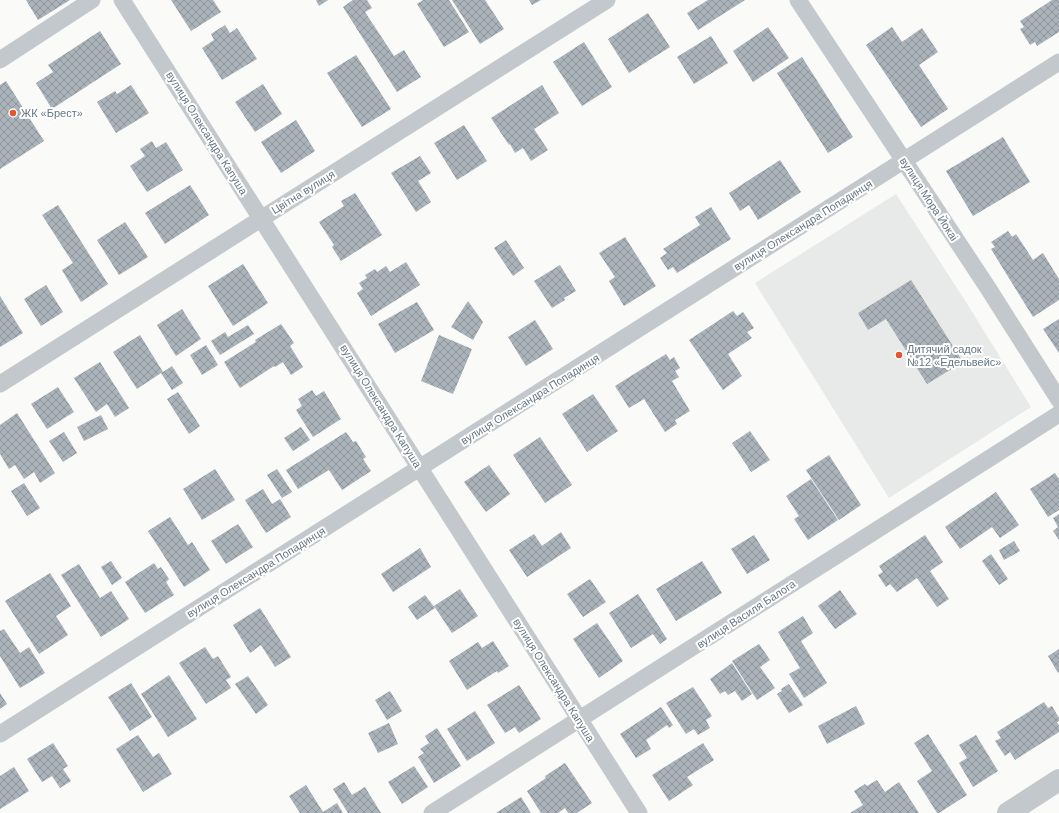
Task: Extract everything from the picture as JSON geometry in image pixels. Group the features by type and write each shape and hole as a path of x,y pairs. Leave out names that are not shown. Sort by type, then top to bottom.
{"street":[{"path":"0,60 92,0"},
{"name":"вулиця Олександра Капуша","path":"122,0 639,813"},
{"name":"Цвітна вулиця","path":"0,384 607,0"},
{"name":"вулиця Мора Йокаі","path":"798,0 988,288 1059,400"},
{"name":"вулиця Олександра Попадинця","path":"0,734 1059,62"},
{"name":"вулиця Василя Балога","path":"432,813 1059,414"},
{"path":"1008,813 1059,780"}],"shaded area":[{"name":"Дитячий садок №12 «Едельвейс»","path":"896,194 966,302 1031,407 889,498 755,283"}],"building":[{"path":"26,0 70,0 38,20"},
{"path":"171,0 213,0 221,12 191,31"},
{"path":"316,0 328,0 319,6"},
{"path":"353,0 367,0 372,8 365,12 394,56 404,50 421,77 397,92 343,7"},
{"path":"423,0 449,0 469,32 444,47 417,4"},
{"path":"452,0 485,0 504,29 480,44"},
{"path":"529,0 541,0 532,5"},
{"path":"708,0 745,0 698,30 687,13"},
{"path":"1052,0 1059,0 1059,32 1037,46 1035,42 1030,45 1020,29 1024,27 1020,21"},
{"path":"648,13 670,47 629,73 608,39"},
{"path":"225,25 230,33 237,28 257,59 222,80 202,48 214,40 211,34"},
{"path":"768,27 789,58 753,82 733,51"},
{"path":"892,27 902,42 922,28 938,52 919,65 948,109 921,127 866,45"},
{"path":"100,31 121,64 52,109 36,83 53,72 48,65"},
{"path":"711,36 728,63 694,84 677,57"},
{"path":"584,42 612,87 582,106 553,62"},
{"path":"356,55 391,109 362,127 327,73"},
{"path":"802,57 853,137 828,153 777,73"},
{"name":"ЖК «Брест»","path":"6,81 44,141 0,169 0,85"},
{"path":"263,84 282,114 255,132 235,102"},
{"path":"131,85 149,113 116,133 97,102 115,91 117,94"},
{"path":"542,85 559,113 534,129 548,150 531,161 523,148 515,153 491,118"},
{"path":"296,120 315,151 281,173 261,142"},
{"path":"464,125 487,161 457,180 434,143"},
{"path":"1003,137 1030,182 973,216 946,171"},
{"path":"152,141 156,148 166,142 183,170 147,192 130,166 145,156 140,149"},
{"path":"420,156 431,173 418,181 431,202 416,212 391,173"},
{"path":"780,160 801,192 758,220 749,205 740,211 729,193"},
{"path":"190,185 209,215 165,244 145,213"},
{"path":"355,193 382,235 341,261 332,247 334,245 319,222 344,206 341,201"},
{"path":"58,205 108,284 81,302 62,270 73,263 42,215"},
{"path":"711,207 731,239 677,273 673,267 668,270 660,258 667,253 663,249 700,225 695,217"},
{"path":"125,222 148,257 119,275 97,240"},
{"path":"1008,231 1012,237 1016,234 1033,260 1043,253 1059,279 1059,300 1033,317 991,249 995,247 991,242"},
{"path":"625,237 656,286 624,306 609,281 615,277 599,253"},
{"path":"506,240 524,268 513,276 494,248"},
{"path":"406,262 420,285 371,316 357,293 363,289 359,283 367,278 365,275 375,269 377,272 386,266 390,272"},
{"path":"243,264 268,303 233,326 208,286"},
{"path":"560,265 576,291 564,298 565,300 552,308 534,281"},
{"path":"911,280 963,362 927,384 886,319 868,330 858,313"},
{"path":"46,285 63,312 41,326 24,299"},
{"path":"0,296 23,333 0,347"},
{"path":"468,301 483,322 473,340 451,327"},
{"path":"417,302 434,330 395,353 378,324"},
{"path":"182,309 201,339 176,356 157,325"},
{"path":"733,311 737,316 743,312 754,328 747,332 752,338 728,354 742,376 723,390 689,340"},
{"path":"1059,319 1059,353 1043,329"},
{"path":"535,320 553,349 526,366 508,337"},
{"path":"281,324 294,343 290,346 303,367 291,375 283,362 275,367 274,366 240,388 224,362"},
{"path":"248,325 254,334 220,355 211,341 225,332 228,337"},
{"path":"140,335 163,372 172,366 183,383 172,390 161,373 137,389 113,352"},
{"path":"439,335 472,349 453,394 421,381"},
{"path":"206,345 218,365 202,375 190,355"},
{"path":"666,354 670,360 674,357 680,368 675,371 679,377 672,381 690,411 675,420 677,424 665,432 644,399 629,408 615,386"},
{"path":"100,362 129,408 115,417 107,404 96,412 74,378"},
{"path":"58,387 74,412 47,429 31,404"},
{"path":"312,390 316,396 324,391 341,419 313,437 296,410 302,406 298,399"},
{"path":"178,392 200,426 189,434 167,399"},
{"path":"593,394 618,431 587,452 562,414"},
{"path":"17,413 55,473 40,483 34,472 24,479 15,465 9,469 0,454 0,425"},
{"path":"101,415 108,429 84,441 77,427"},
{"path":"301,427 310,440 293,451 284,438"},
{"path":"750,431 770,460 751,472 732,443"},
{"path":"64,432 77,453 63,462 49,441"},
{"path":"346,432 353,442 356,441 366,457 363,459 371,471 342,490 329,470 298,489 286,470"},
{"path":"540,437 572,485 545,503 513,455"},
{"path":"829,455 861,505 839,520 806,470"},
{"path":"489,465 510,494 486,512 464,482"},
{"path":"215,469 235,500 202,520 183,489"},
{"path":"277,469 292,492 282,498 267,475"},
{"path":"1055,473 1059,479 1059,510 1048,517 1030,489"},
{"path":"811,479 838,520 808,540 794,519 799,516 786,496"},
{"path":"24,483 40,508 27,516 11,491"},
{"path":"263,489 272,504 280,499 291,517 266,533 245,500"},
{"path":"996,492 1019,525 1000,538 992,527 960,549 945,527"},
{"path":"1059,514 1059,540 1053,531 1058,527 1053,518"},
{"path":"170,517 188,545 192,542 210,570 184,587 148,531"},
{"path":"238,524 253,547 226,564 211,541"},
{"path":"561,532 571,548 527,577 509,550 534,534 542,546"},
{"path":"754,535 770,560 747,574 731,549"},
{"path":"925,535 943,562 930,571 949,599 937,607 917,578 897,592 890,584 886,587 878,575 883,572 879,566"},
{"path":"1014,541 1020,551 1004,560 999,550"},
{"path":"420,548 431,567 393,592 381,574"},
{"path":"991,554 1008,579 999,585 982,561"},
{"path":"111,561 122,578 112,585 101,567"},
{"path":"702,561 722,593 676,621 656,589"},
{"path":"154,563 158,569 161,567 169,579 166,582 174,595 145,613 125,582"},
{"path":"79,564 100,598 111,591 129,619 101,637 61,575"},
{"path":"50,573 71,606 56,616 68,635 39,654 5,601"},
{"path":"590,579 606,602 583,617 567,594"},
{"path":"460,589 478,616 452,633 434,606"},
{"path":"840,590 857,614 835,629 818,606"},
{"path":"638,594 667,639 660,644 653,634 631,648 609,613"},
{"path":"425,595 435,608 417,620 408,607"},
{"path":"260,608 291,657 275,667 261,645 250,653 233,625"},
{"path":"803,616 813,633 801,641 827,683 804,698 789,674 800,668 778,632"},
{"path":"597,623 623,661 599,678 573,639"},
{"path":"4,629 20,653 29,647 45,673 20,688 0,656 0,631"},
{"path":"493,641 509,666 498,673 497,671 467,690 449,661 478,642 482,648"},
{"path":"759,644 770,660 760,667 775,688 757,700 732,661"},
{"path":"205,647 213,659 218,656 231,677 226,680 231,688 206,704 179,663"},
{"path":"1059,649 1059,672 1058,673 1048,656"},
{"path":"732,663 752,694 742,701 735,691 728,695 725,691 720,694 710,679"},
{"path":"169,675 197,719 168,737 141,694"},
{"path":"248,676 268,705 256,714 235,684"},
{"path":"131,683 152,717 130,731 108,697"},
{"path":"789,684 803,705 789,713 777,694 782,691 781,689"},
{"path":"519,685 541,719 519,733 515,727 505,733 487,705"},
{"path":"693,687 712,716 706,720 710,728 698,735 694,729 686,734 666,703"},
{"path":"390,691 402,711 387,720 375,700"},
{"path":"0,693 7,704 0,709"},
{"path":"1044,702 1048,708 1052,706 1059,718 1059,721 1057,722 1059,732 1015,760 1010,752 1005,756 995,741 1001,738 997,732"},
{"path":"856,706 865,724 827,744 818,726"},
{"path":"661,707 673,725 669,728 667,725 646,740 651,749 636,758 620,734"},
{"path":"475,711 495,743 467,761 447,729"},
{"path":"389,723 398,744 378,753 368,733"},
{"path":"437,728 461,766 434,783 418,757 424,753 420,749 429,743 425,736"},
{"path":"928,734 967,795 939,813 937,813 917,781 932,771 914,743"},
{"path":"138,735 153,757 159,753 172,774 143,792 116,749"},
{"path":"976,735 998,771 973,787 959,763 967,758 959,745"},
{"path":"53,743 68,766 63,769 71,781 60,788 52,776 42,782 27,759"},
{"path":"703,743 714,760 687,777 693,785 669,801 652,775"},
{"path":"565,763 592,803 577,813 568,813 565,808 558,813 541,813 527,791 546,778 545,776"},
{"path":"414,766 428,787 402,804 388,782"},
{"path":"14,767 29,791 0,809 0,776"},
{"path":"877,780 885,792 899,782 919,813 850,813 863,805 854,791 865,784 867,786"},
{"path":"344,782 352,795 365,787 381,813 348,813 333,789"},
{"path":"306,785 323,812 337,803 343,813 300,813 289,796"},
{"path":"521,797 531,813 496,813"}],"place":[{"name":"ЖК «Брест»","path":"13,113"},
{"name":"Дитячий садок №12 «Едельвейс»","path":"899,355"}]}
